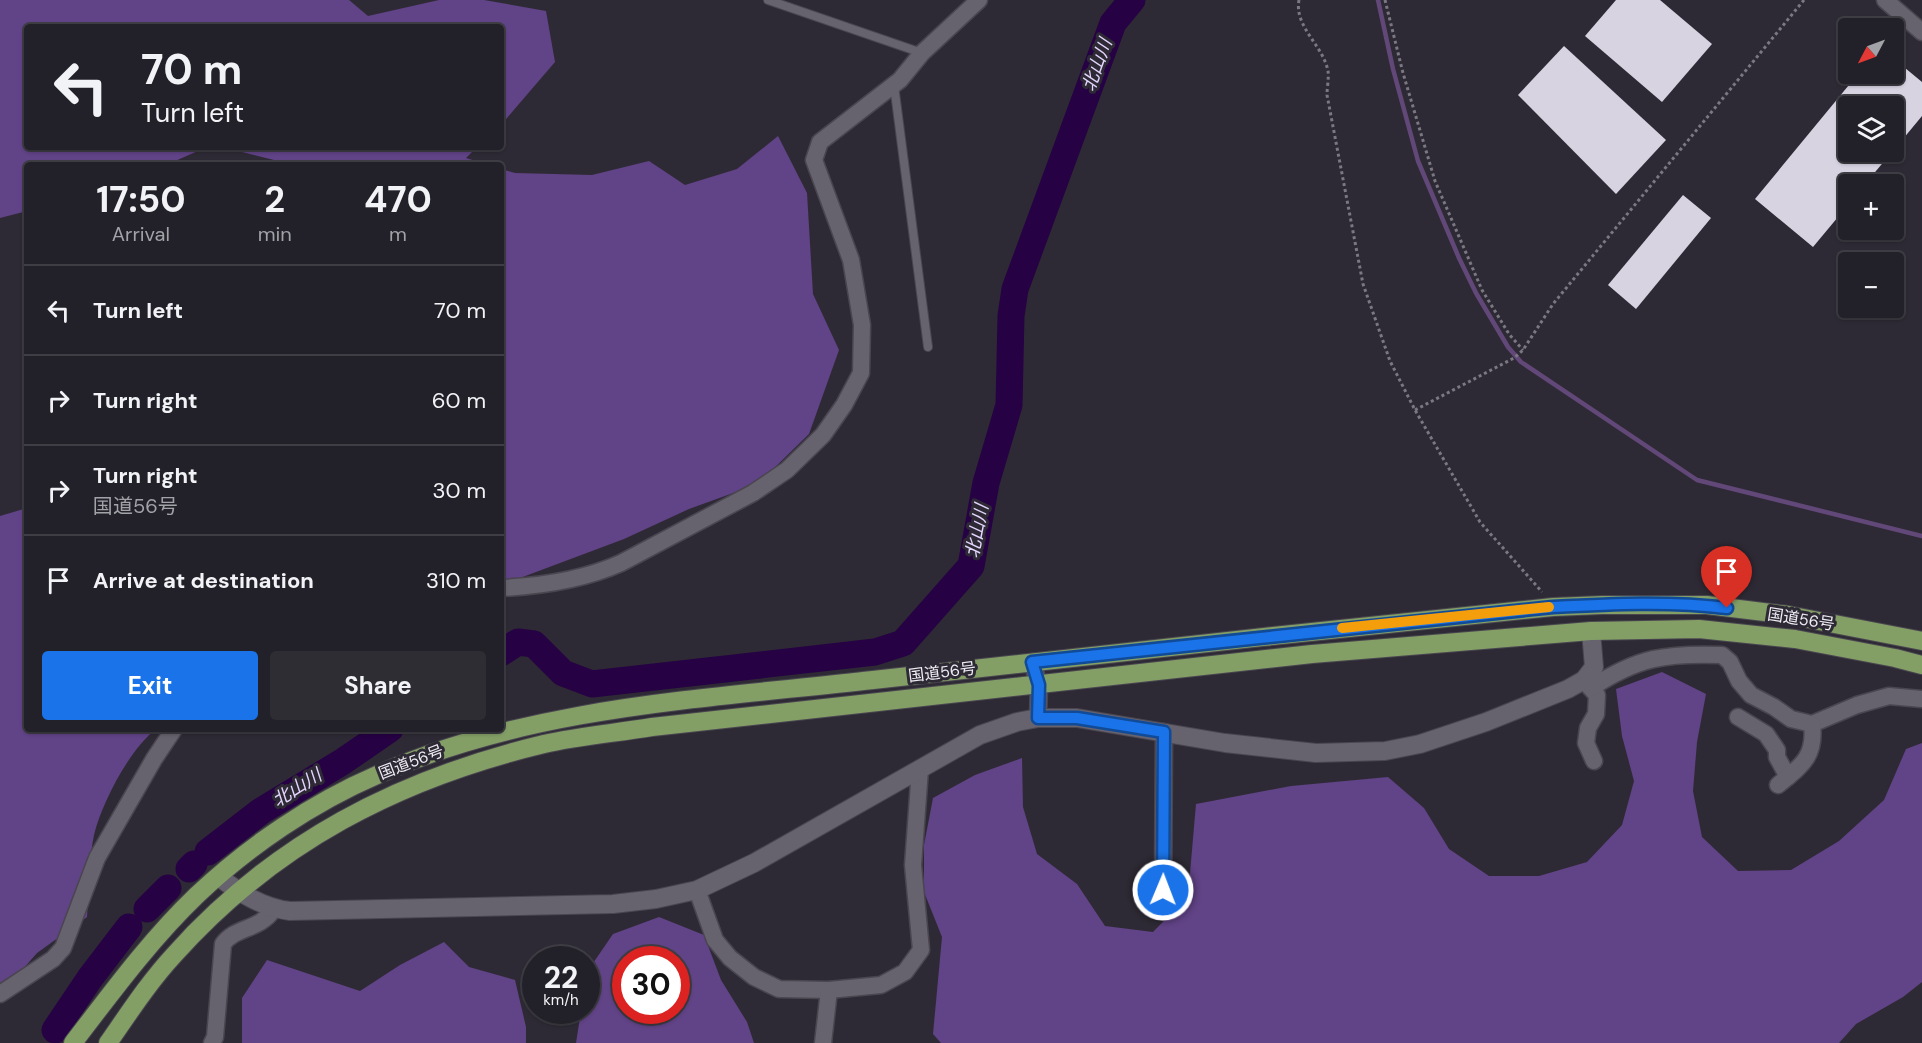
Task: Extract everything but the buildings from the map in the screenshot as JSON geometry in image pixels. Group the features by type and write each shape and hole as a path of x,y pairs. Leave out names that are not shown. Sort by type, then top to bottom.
{"highway":[{"name":"国道56号","path":"504,732 537,723 654,705 1553,607 1707,606 1788,615 1922,641"},
{"name":"国道56号","path":"108,1043 173,956 239,892 292,851 338,821 387,796 465,766 545,744 652,727 1312,654 1591,631 1699,629 1795,639 1922,665"},
{"name":"国道56号","path":"73,1043 155,940 196,896 278,831 376,775 451,746 503,732"}],"street":[{"path":"504,588 570,580 621,563 753,493 787,471 823,435 844,405 861,373 862,325 850,260 813,160 820,142 894,84 922,53 979,0"},
{"path":"1885,0 1922,32"},
{"path":"1588,684 1593,666 1591,631"},
{"path":"219,877 239,892 274,909 290,911 613,904 656,899 696,890 754,863 980,735 1017,722 1038,718 1077,718 1225,742 1316,753 1385,751 1420,744 1486,722 1648,659 1687,654 1722,655 1730,662 1751,695 1791,719 1812,724 1857,705 1889,696 1922,699"},
{"path":"1032,662 1039,685 1038,718"},
{"path":"1588,684 1597,695 1596,714 1588,728 1586,743 1594,761"},
{"path":"1738,717 1766,734 1777,750 1783,781 1810,755 1814,738 1812,724"},
{"path":"0,994 52,959 63,948 97,858 172,732"},
{"path":"1163,890 1164,732"},
{"path":"696,890 715,940 730,958 754,977 779,989 829,990 881,985 905,972 921,950 914,865 920,769"},
{"path":"212,1043 215,1037 223,944 231,936 262,923 274,909"},
{"path":"823,1043 829,990"}],"lane":[{"path":"768,0 922,53"},
{"path":"894,84 928,347"}],"path":[{"path":"1299,0 1301,22 1320,49 1328,72 1327,95 1363,284 1390,361 1415,410 1480,522 1553,607"},
{"path":"1385,0 1434,182 1482,290 1509,334 1523,350"},
{"path":"1415,410 1514,358 1523,350 1553,304 1804,0"}],"shaded area":[{"path":"0,0 349,0 368,16 439,0 484,0 546,11 555,62 504,122 504,24 24,24 24,150 200,150 173,162 24,162 24,212 0,218"},
{"path":"778,136 807,193 813,294 839,350 809,434 758,484 689,509 624,539 504,584 504,170 515,173 592,175 649,161 685,185 737,169"},
{"path":"234,150 474,150 466,158 479,162 278,162"},
{"path":"24,509 24,732 153,732 136,749 103,807 91,854 87,917 37,953 0,995 0,516"},
{"path":"1662,672 1706,694 1697,742 1693,791 1702,837 1738,871 1791,870 1839,841 1884,800 1906,749 1922,743 1922,982 1903,997 1856,1024 1839,1043 941,1043 933,1034 942,937 924,892 924,845 933,798 975,775 1022,758 1023,807 1037,854 1077,884 1105,926 1153,932 1188,896 1196,804 1291,786 1388,777 1424,808 1449,849 1489,876 1539,876 1587,862 1622,825 1634,781 1622,736 1616,689"},
{"path":"659,917 704,935 721,980 747,1022 754,1043 576,1043 579,1024 600,1024 600,953 613,934"},
{"path":"444,942 469,967 515,980 522,1010 522,1024 525,1024 526,1027 526,1043 242,1043 242,998 267,960 360,991 400,965"}],"waterway":[{"name":"北山川","path":"504,651 518,642 534,644 563,673 592,684 875,652 903,643 971,566 986,483 1009,405 1011,316 1015,289 1113,23 1132,0"},
{"path":"1378,0 1393,69 1418,161 1476,293 1508,347 1521,362 1697,480 1922,536"},
{"name":"北山川","path":"208,852 261,811 342,762 386,732"},
{"name":"北山川","path":"189,869 194,864"},
{"name":"北山川","path":"147,909 168,888"},
{"name":"北山川","path":"55,1030 90,978 129,927"}],"slow traffic":[{"path":"1342,628 1549,607"}],"route":[{"path":"1163,890 1164,732 1077,718 1038,718 1039,685 1032,662 1553,607 1602,605 1727,608"}]}
